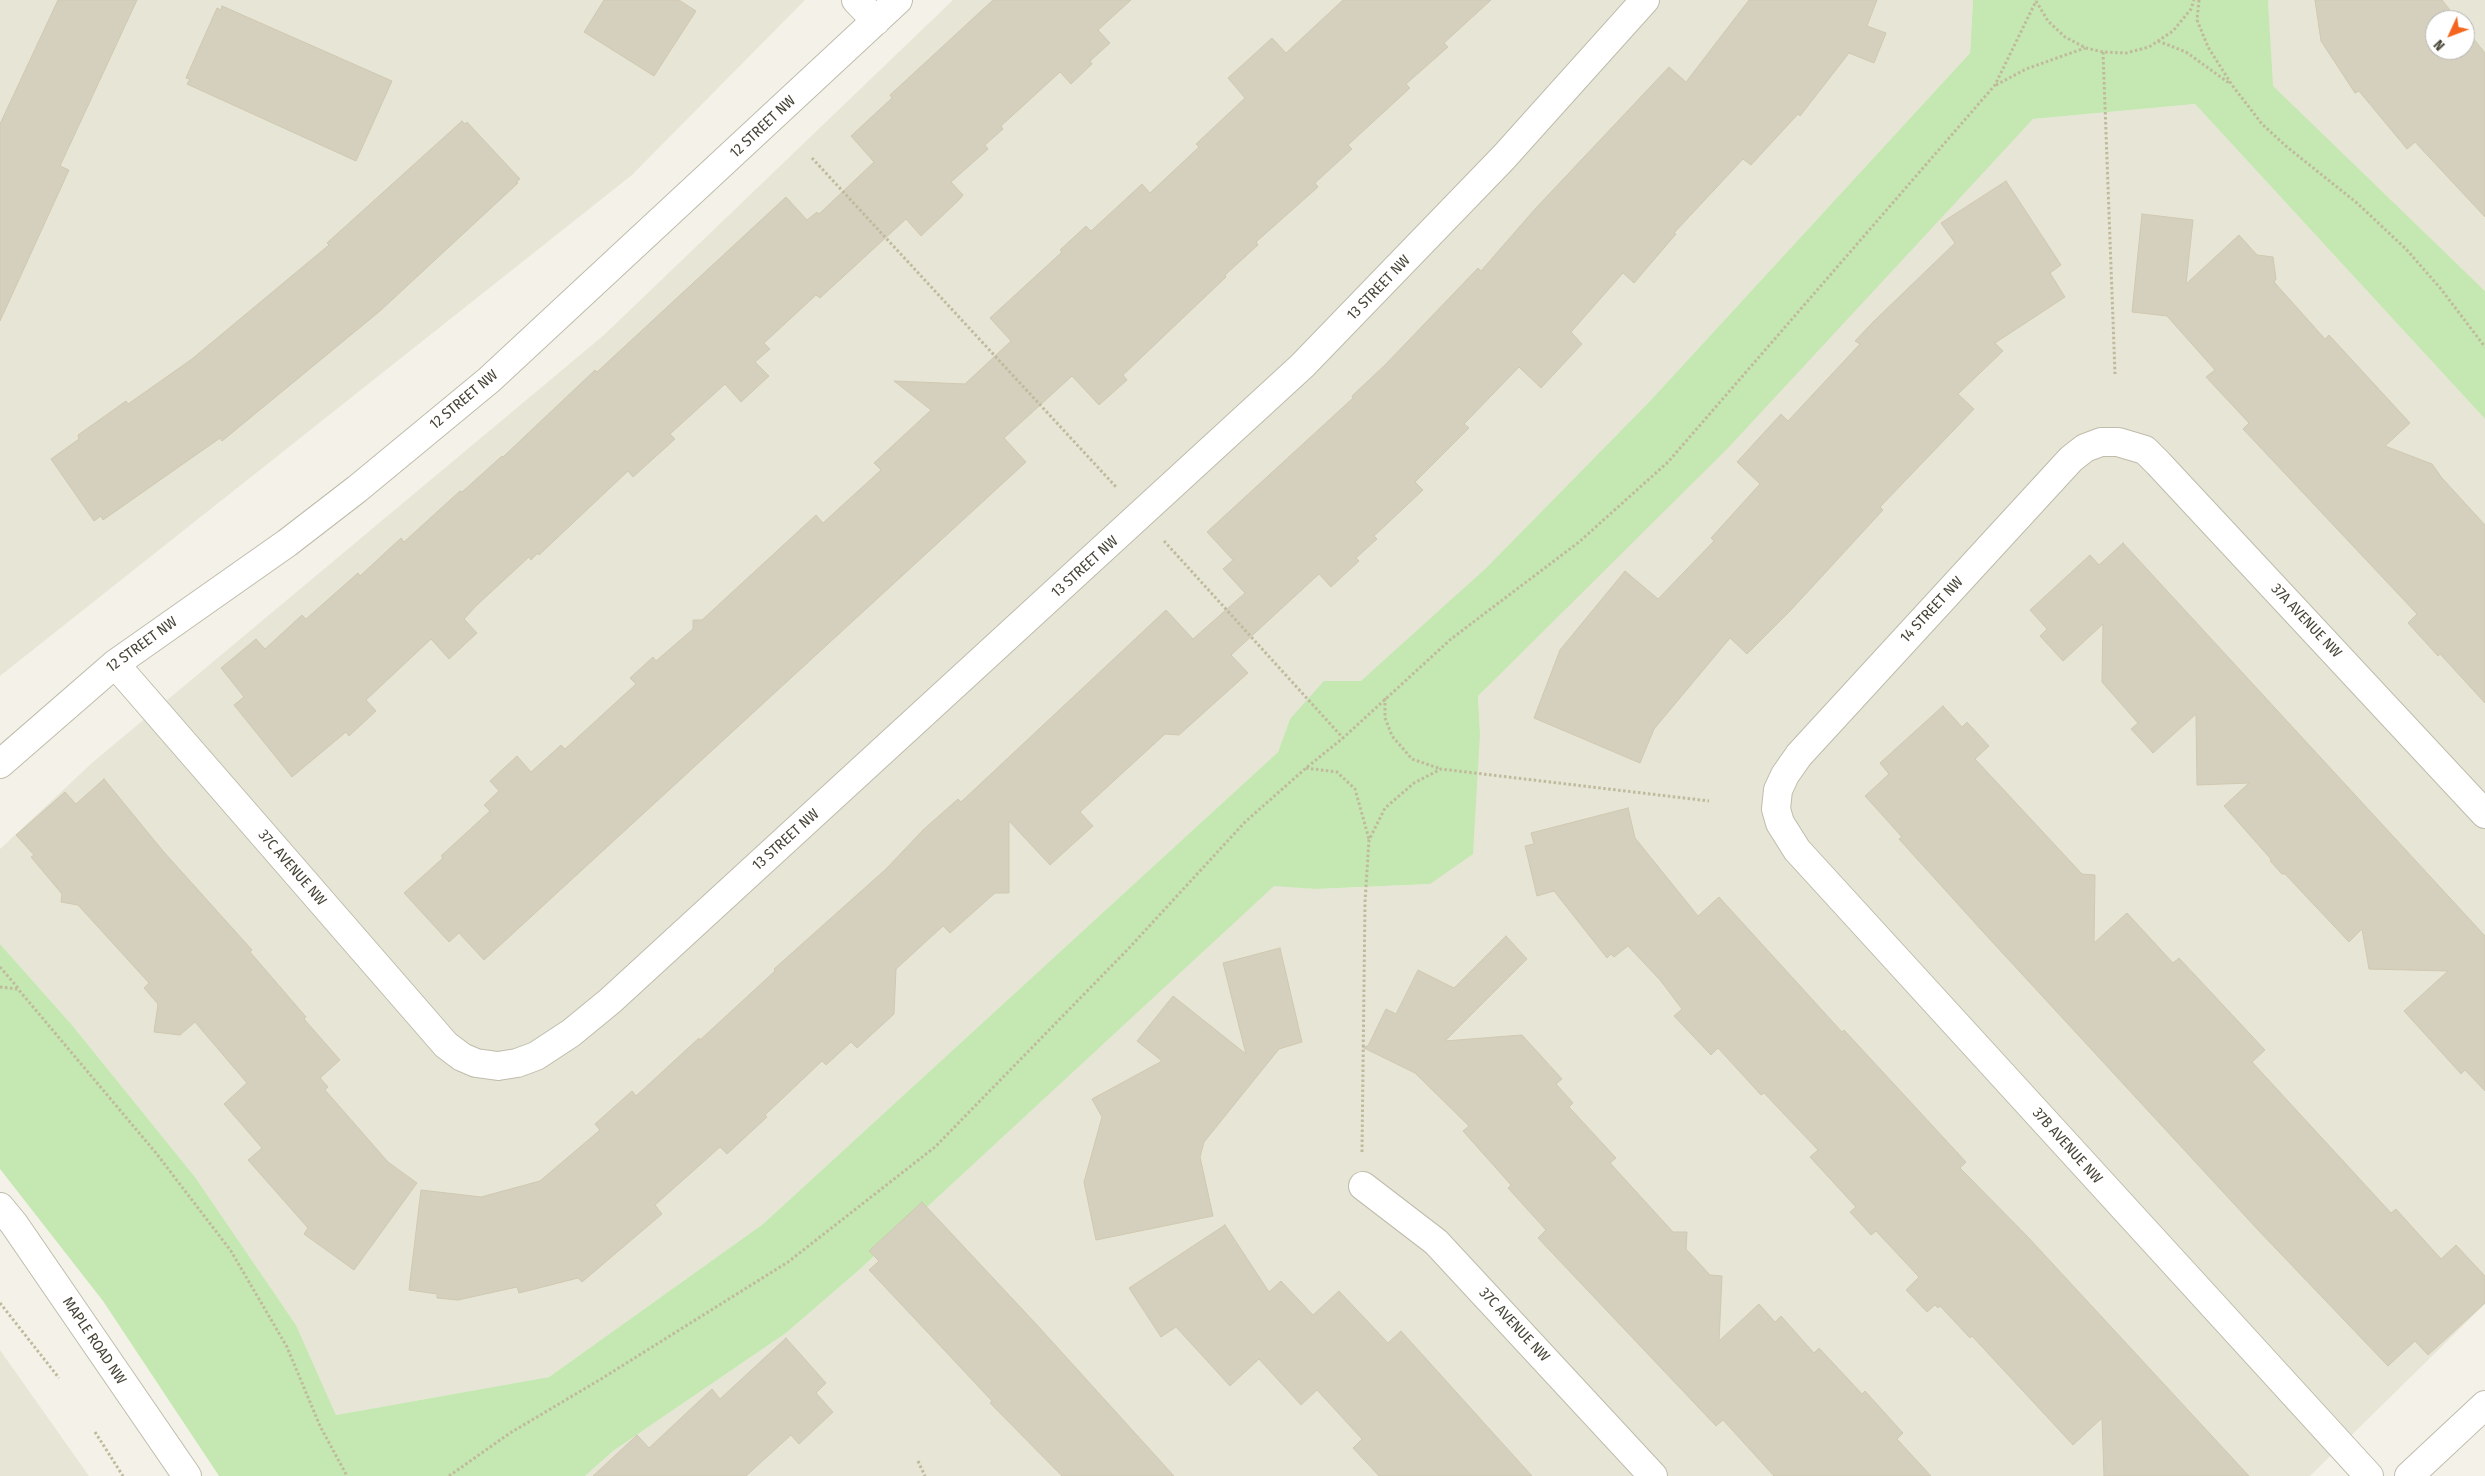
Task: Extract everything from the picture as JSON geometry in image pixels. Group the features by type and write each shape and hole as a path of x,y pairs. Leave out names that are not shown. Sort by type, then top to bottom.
{"street":[{"path":"856,0 876,21"},
{"name":"12 STREET NW","path":"0,764 115,664 287,543 489,380 898,0"},
{"name":"13 STREET NW","path":"476,1063 498,1066 517,1063 536,1056 572,1033 610,1002 1302,366 1504,157 1645,0"},
{"name":"14 STREET NW","path":"1776,809 1778,790 1785,774 1799,755 2071,459 2085,448 2101,442 2118,442"},
{"name":"37A AVENUE NW","path":"2118,442 2145,450 2158,463 2485,814"},
{"name":"37C AVENUE NW","path":"115,664 436,1034 462,1056 476,1063"},
{"name":"37B AVENUE NW","path":"1776,809 1780,823 1797,850 2369,1476"},
{"name":"37C AVENUE NW","path":"1363,1186 1436,1242 1653,1476"},
{"name":"MAPLE ROAD NW","path":"0,1207 14,1224 187,1476"},
{"path":"2409,1476 2485,1405"}],"path":[{"path":"2036,1 2048,21 2065,37 2086,48 2103,52 2126,53 2149,47 2173,31 2191,9 2194,0"},
{"path":"2199,0 2197,20 2208,47 2232,85 2262,124 2287,147 2357,203 2406,250 2441,289 2485,347"},
{"path":"449,1476 510,1433 601,1379 788,1262 935,1147 1130,947 1245,822 1343,738 1451,639 1580,542 1668,462 1995,85 2036,1"},
{"path":"2149,47 2159,40 2186,52 2232,85"},
{"path":"1995,85 2026,68 2086,48"},
{"path":"2103,52 2115,374"},
{"path":"812,158 1119,490"},
{"path":"1162,539 1343,738"},
{"path":"1385,698 1385,718 1392,736 1412,759 1441,769 1709,801"},
{"path":"1306,768 1337,772 1355,789 1369,840 1365,902 1362,1114 1363,1186"},
{"path":"1369,840 1385,808 1414,784 1441,769"},
{"path":"0,967 156,1153 231,1251 287,1347 320,1426 347,1476"},
{"path":"0,987 18,989"},
{"path":"0,1303 59,1378"},
{"path":"96,1432 123,1476"},
{"path":"918,1461 926,1476"}],"shaded area":[{"path":"0,0 805,0 632,175 0,676"},
{"path":"953,0 1973,0 1970,53 1650,401 1486,568 1361,682 1290,719 1278,752 763,1224 549,1377 336,1415 296,1325 195,1177 72,1025 0,944 0,849 93,762 604,335"},
{"path":"2268,0 2485,0 2485,291 2272,86"},
{"path":"2195,104 2485,419 2485,1304 2310,1476 585,1476 613,1451 786,1333 859,1270 1274,885 1316,889 1430,884 1480,733 1478,696 2033,119"},
{"path":"0,1350 89,1476 0,1476"}],"green space":[{"path":"1973,0 2268,0 2273,86 2485,291 2485,419 2195,104 2033,119 1727,449 1478,696 1480,733 1473,854 1430,884 1316,889 1274,886 859,1270 786,1333 613,1451 585,1476 219,1476 103,1301 0,1169 0,944 72,1025 195,1177 296,1325 336,1415 549,1377 763,1224 1278,752 1290,719 1324,681 1361,681 1486,568 1650,401 1970,53"}],"building":[{"path":"58,0 137,0 60,166 69,170 0,321 0,124"},
{"path":"604,0 679,0 696,11 654,76 584,32"},
{"path":"993,0 1131,0 1098,30 1110,43 1090,61 1092,64 1071,84 1060,72 1001,126 1003,129 985,145 988,149 951,182 963,195 921,236 906,219 820,298 816,295 764,343 770,349 755,362 769,376 741,402 725,384 670,434 675,439 633,477 628,471 539,555 538,553 531,560 529,557 477,605 464,619 477,633 449,659 431,639 366,700 376,711 349,736 346,732 292,777 234,705 244,697 221,668 256,639 265,649 302,615 306,619 358,573 360,576 401,538 404,542 460,491 462,492 503,457 595,370 597,372 786,197 807,220 817,212 819,214 874,162 851,136 892,98 890,95"},
{"path":"1343,0 1491,0 1444,43 1448,47 1406,84 1410,88 1348,145 1352,149 1315,183 1318,187 1256,242 1258,245 1225,275 1226,277 1123,375 1127,380 1099,405 1072,376 1004,438 1026,462 484,960 459,933 449,942 404,893 443,858 441,856 490,811 484,805 499,791 490,781 517,756 531,772 561,745 565,749 636,684 630,678 653,657 656,661 693,629 693,620 702,620 816,515 823,523 881,470 874,463 931,410 894,381 965,384 1011,341 990,318 1062,252 1060,250 1086,226 1091,231 1142,184 1150,193 1199,147 1196,144 1245,98 1228,78 1272,38 1286,53"},
{"path":"1749,0 1877,0 1867,26 1886,33 1874,63 1849,53 1800,116 1798,114 1751,165 1743,159 1674,233 1676,234 1634,283 1623,273 1571,332 1582,344 1541,388 1519,367 1464,424 1469,428 1415,482 1423,490 1374,536 1377,539 1356,558 1359,561 1331,587 1319,574 1231,655 1248,673 1179,735 1165,734 1080,812 1093,826 1050,865 1009,821 1009,893 995,893 950,933 943,926 896,969 894,1014 857,1048 851,1042 826,1065 822,1061 765,1115 767,1117 727,1154 720,1147 655,1205 662,1214 582,1282 578,1278 519,1293 517,1287 458,1300 437,1298 437,1294 409,1290 421,1190 481,1197 540,1181 600,1130 595,1124 632,1091 636,1096 699,1038 700,1040 775,971 774,969 886,869 923,830 958,799 961,802 1166,610 1193,639 1245,593 1223,569 1233,560 1207,532 1353,398 1352,396 1385,365 1478,268 1481,271 1535,209 1669,67 1686,82"},
{"path":"2315,0 2442,0 2450,10 2425,10 2425,60 2475,60 2475,40 2485,53 2485,217 2415,142 2407,149 2359,91 2355,93 2321,41"},
{"path":"222,6 392,81 356,161 187,84 190,79 186,78 217,8 221,10"},
{"path":"462,121 465,124 467,122 520,179 516,182 518,183 380,311 222,441 220,438 103,520 101,516 94,521 51,459 79,439 78,435 126,401 128,404 192,359 329,245 327,243"},
{"path":"2006,181 2061,265 2050,273 2065,297 1995,343 2003,351 1958,394 1974,409 1880,507 1883,510 1790,611 1747,654 1730,638 1654,729 1640,763 1534,718 1560,650 1625,571 1658,599 1714,541 1711,538 1760,484 1737,462 1781,414 1788,421 1860,344 1855,341 1955,243 1941,223"},
{"path":"2142,214 2193,220 2186,284 2239,235 2257,255 2273,257 2276,279 2274,282 2325,339 2329,335 2410,423 2385,446 2432,464 2442,478 2485,525 2485,703 2440,654 2438,656 2408,623 2417,614 2243,429 2249,423 2206,377 2215,370 2167,316 2132,312"},
{"path":"2123,543 2485,936 2485,1091 2465,1070 2461,1074 2404,1011 2448,971 2369,969 2362,929 2349,942 2285,874 2282,874 2224,806 2249,783 2197,785 2196,714 2153,753 2131,729 2138,723 2102,682 2103,624 2063,661 2040,636 2047,629 2030,610 2090,555 2099,565"},
{"path":"1943,706 1962,727 1967,722 1989,746 1975,759 2082,874 2095,875 2094,943 2127,913 2173,963 2179,958 2265,1050 2252,1062 2391,1213 2396,1209 2441,1259 2456,1245 2485,1276 2485,1303 2428,1355 2415,1341 2388,1366 2259,1231 1984,933 1899,839 1902,837 1865,796 1889,774 1880,763"},
{"path":"104,779 163,851 252,950 250,952 340,1060 320,1078 328,1087 325,1090 388,1162 417,1183 354,1270 304,1234 308,1228 248,1160 262,1148 224,1104 247,1083 195,1022 180,1035 154,1032 158,1004 144,988 149,983 78,905 61,902 62,894 31,857 34,855 16,835 65,792 76,804"},
{"path":"1628,808 1635,838 1698,916 1719,897 1842,1032 1844,1030 1966,1162 1960,1168 2027,1236 2249,1476 2104,1476 2102,1418 2073,1445 1972,1336 1970,1338 1940,1306 1938,1308 1935,1305 1927,1312 1906,1290 1919,1277 1876,1231 1871,1235 1850,1212 1856,1207 1810,1157 1818,1150 1764,1093 1761,1095 1718,1048 1711,1055 1674,1016 1682,1009 1660,980 1628,946 1614,957 1611,954 1607,958 1554,891 1537,896 1525,846 1534,844 1531,833"},
{"path":"1506,936 1527,959 1445,1041 1522,1035 1562,1079 1556,1084 1573,1103 1569,1107 1616,1158 1610,1163 1673,1232 1687,1232 1686,1249 1710,1275 1722,1276 1719,1341 1759,1304 1775,1322 1781,1316 1814,1353 1819,1348 1862,1394 1865,1391 1903,1433 1897,1439 1931,1476 1774,1476 1723,1420 1716,1426 1538,1238 1546,1230 1508,1188 1511,1185 1463,1131 1469,1126 1415,1073 1362,1047 1368,1046 1386,1009 1396,1014 1418,970 1454,988"},
{"path":"1280,948 1302,1042 1279,1049 1204,1142 1200,1157 1213,1216 1096,1240 1084,1182 1102,1117 1092,1099 1162,1061 1137,1041 1173,996 1246,1054 1223,963"},
{"path":"922,1202 1174,1476 1062,1476 990,1403 992,1401 869,1270 879,1261 869,1251"},
{"path":"1225,1225 1269,1292 1281,1281 1313,1315 1339,1291 1388,1343 1401,1331 1532,1476 1379,1476 1353,1448 1362,1439 1317,1390 1301,1405 1259,1359 1230,1386 1176,1327 1161,1337 1129,1288"},
{"path":"786,1338 826,1383 816,1393 833,1412 799,1444 791,1435 746,1476 593,1476 637,1435 649,1448 712,1389 720,1399"}]}
